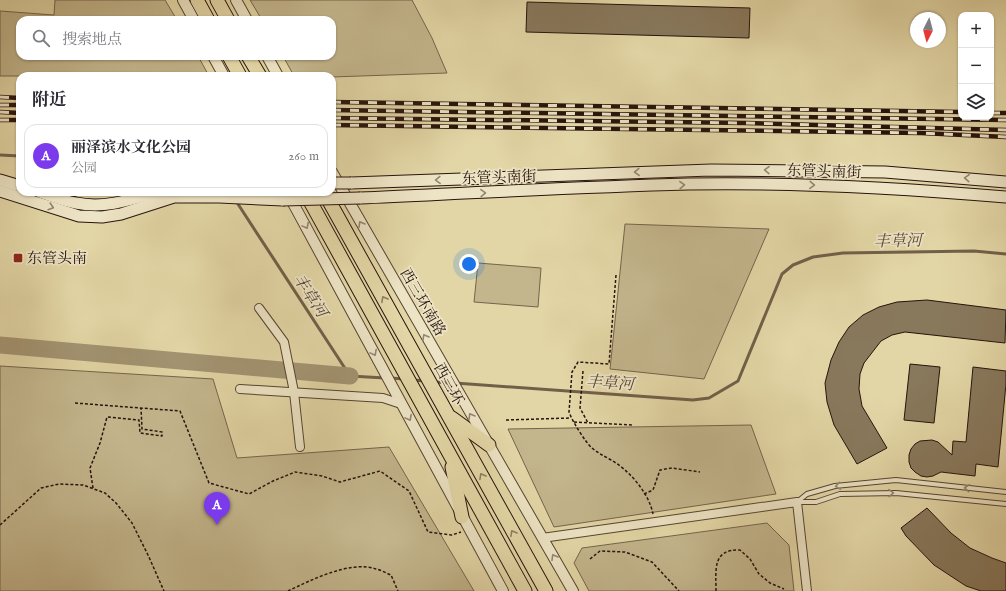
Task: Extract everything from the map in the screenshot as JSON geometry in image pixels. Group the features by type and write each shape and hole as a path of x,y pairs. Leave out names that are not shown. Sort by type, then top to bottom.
{"highway":[{"path":"197,0 206,16"},
{"path":"217,0 226,16"},
{"path":"231,60 238,72"},
{"path":"250,60 258,72"},
{"path":"307,196 525,591"},
{"name":"西三环","path":"326,196 546,591"},
{"path":"448,414 489,445"},
{"path":"450,456 462,517"}],"main road":[{"name":"东管头南街","path":"336,183 710,170 885,172 1006,182"},
{"path":"0,180 16,185"},
{"name":"东管头南街","path":"0,191 79,216 102,217 121,214 174,197 243,199 285,196 360,198 689,184 818,185 938,191 1006,197"},
{"path":"53,196 77,203 102,205 124,202 144,196"}],"street":[{"path":"183,0 192,16"},
{"path":"236,0 245,16"},
{"path":"215,60 222,72"},
{"path":"269,60 276,72"},
{"name":"西三环南路","path":"336,179 454,387 573,591"},
{"path":"285,196 382,368 502,591"},
{"path":"258,308 284,342 294,392 300,447"},
{"path":"240,389 383,398 401,404"},
{"path":"542,538 797,502 807,591"}],"lane":[{"path":"797,502 807,494 834,486 896,480 1006,492"},
{"path":"797,502 816,502 840,494 896,493 1006,504"}],"path":[{"path":"616,275 609,364 578,362 572,372 569,412 571,418 591,447 601,455 612,460 636,480 652,508 654,522"},
{"path":"583,372 580,408 588,423"},
{"path":"75,403 180,411 209,482 249,494 273,481 295,472 322,476 340,482 380,471 409,491 428,532 452,535 469,530"},
{"path":"92,488 90,468 100,443 107,417 139,420 140,433 162,436 162,432 142,429 141,408"},
{"path":"506,420 571,418"},
{"path":"574,422 634,425"},
{"path":"644,494 653,490 660,470 672,468 700,472"},
{"path":"0,525 41,488 59,484 83,485 105,493 116,503 132,523 164,591"},
{"path":"716,591 716,574 719,559 722,553 731,550 740,550 750,559 759,574 770,583 784,590"},
{"path":"590,559 600,551 625,552 652,562 679,591"},
{"path":"288,591 343,568 359,567 375,568 391,575 398,591"}],"shaded area":[{"path":"55,0 165,0 175,16 16,16 16,60 200,60 207,72 16,72 16,76 0,76 0,11 54,15"},
{"path":"250,0 412,0 432,38 447,73 336,77 336,72 292,72 285,60 336,60 336,16 260,16"},
{"path":"625,224 769,229 704,379 610,369"},
{"path":"478,263 541,268 538,307 474,302"},
{"path":"0,366 213,379 237,458 389,447 474,591 0,591"},
{"path":"751,425 776,494 554,527 508,429"},
{"path":"767,523 789,545 794,591 589,591 574,563 582,548"}],"building":[{"path":"527,2 750,8 749,38 526,32"},
{"path":"927,300 1006,310 1005,343 905,332 892,335 881,341 864,363 860,374 859,389 862,406 887,448 857,464 834,425 827,402 825,383 831,360 839,342 849,327 863,315 879,307 897,302"},
{"path":"910,364 940,367 934,423 904,420"},
{"path":"973,367 1006,371 998,467 976,464 975,476 941,472 933,476 921,476 911,468 909,462 911,449 915,444 920,441 932,440 938,442 952,455 953,441 966,442"},
{"path":"927,508 951,533 970,548 1006,563 1006,591 981,591 966,586 934,565 906,536 901,528"}],"waterway":[{"name":"丰草河","path":"0,155 16,156"},
{"name":"丰草河","path":"236,201 350,376 385,378"},
{"name":"丰草河","path":"455,383 693,400 709,398 738,381 782,274 793,265 813,257 843,253 974,251 1006,254"},
{"path":"0,345 350,376"},
{"name":"丰草河","path":"391,378 403,379"},
{"name":"丰草河","path":"413,380 425,381"},
{"name":"丰草河","path":"435,382 449,383"}],"railway":[{"path":"0,97 16,98"},
{"path":"336,102 958,112"},
{"path":"0,105 16,105"},
{"path":"336,110 1006,120"},
{"path":"0,112 16,113"},
{"path":"994,113 1006,113"},
{"path":"336,118 747,123 1006,130"},
{"path":"0,120 16,120"},
{"path":"336,125 921,133 1006,137"}],"place":[{"name":"东管头南","path":"18,258"},
{"name":"丽泽滨水文化公园","path":"217,525"}]}
